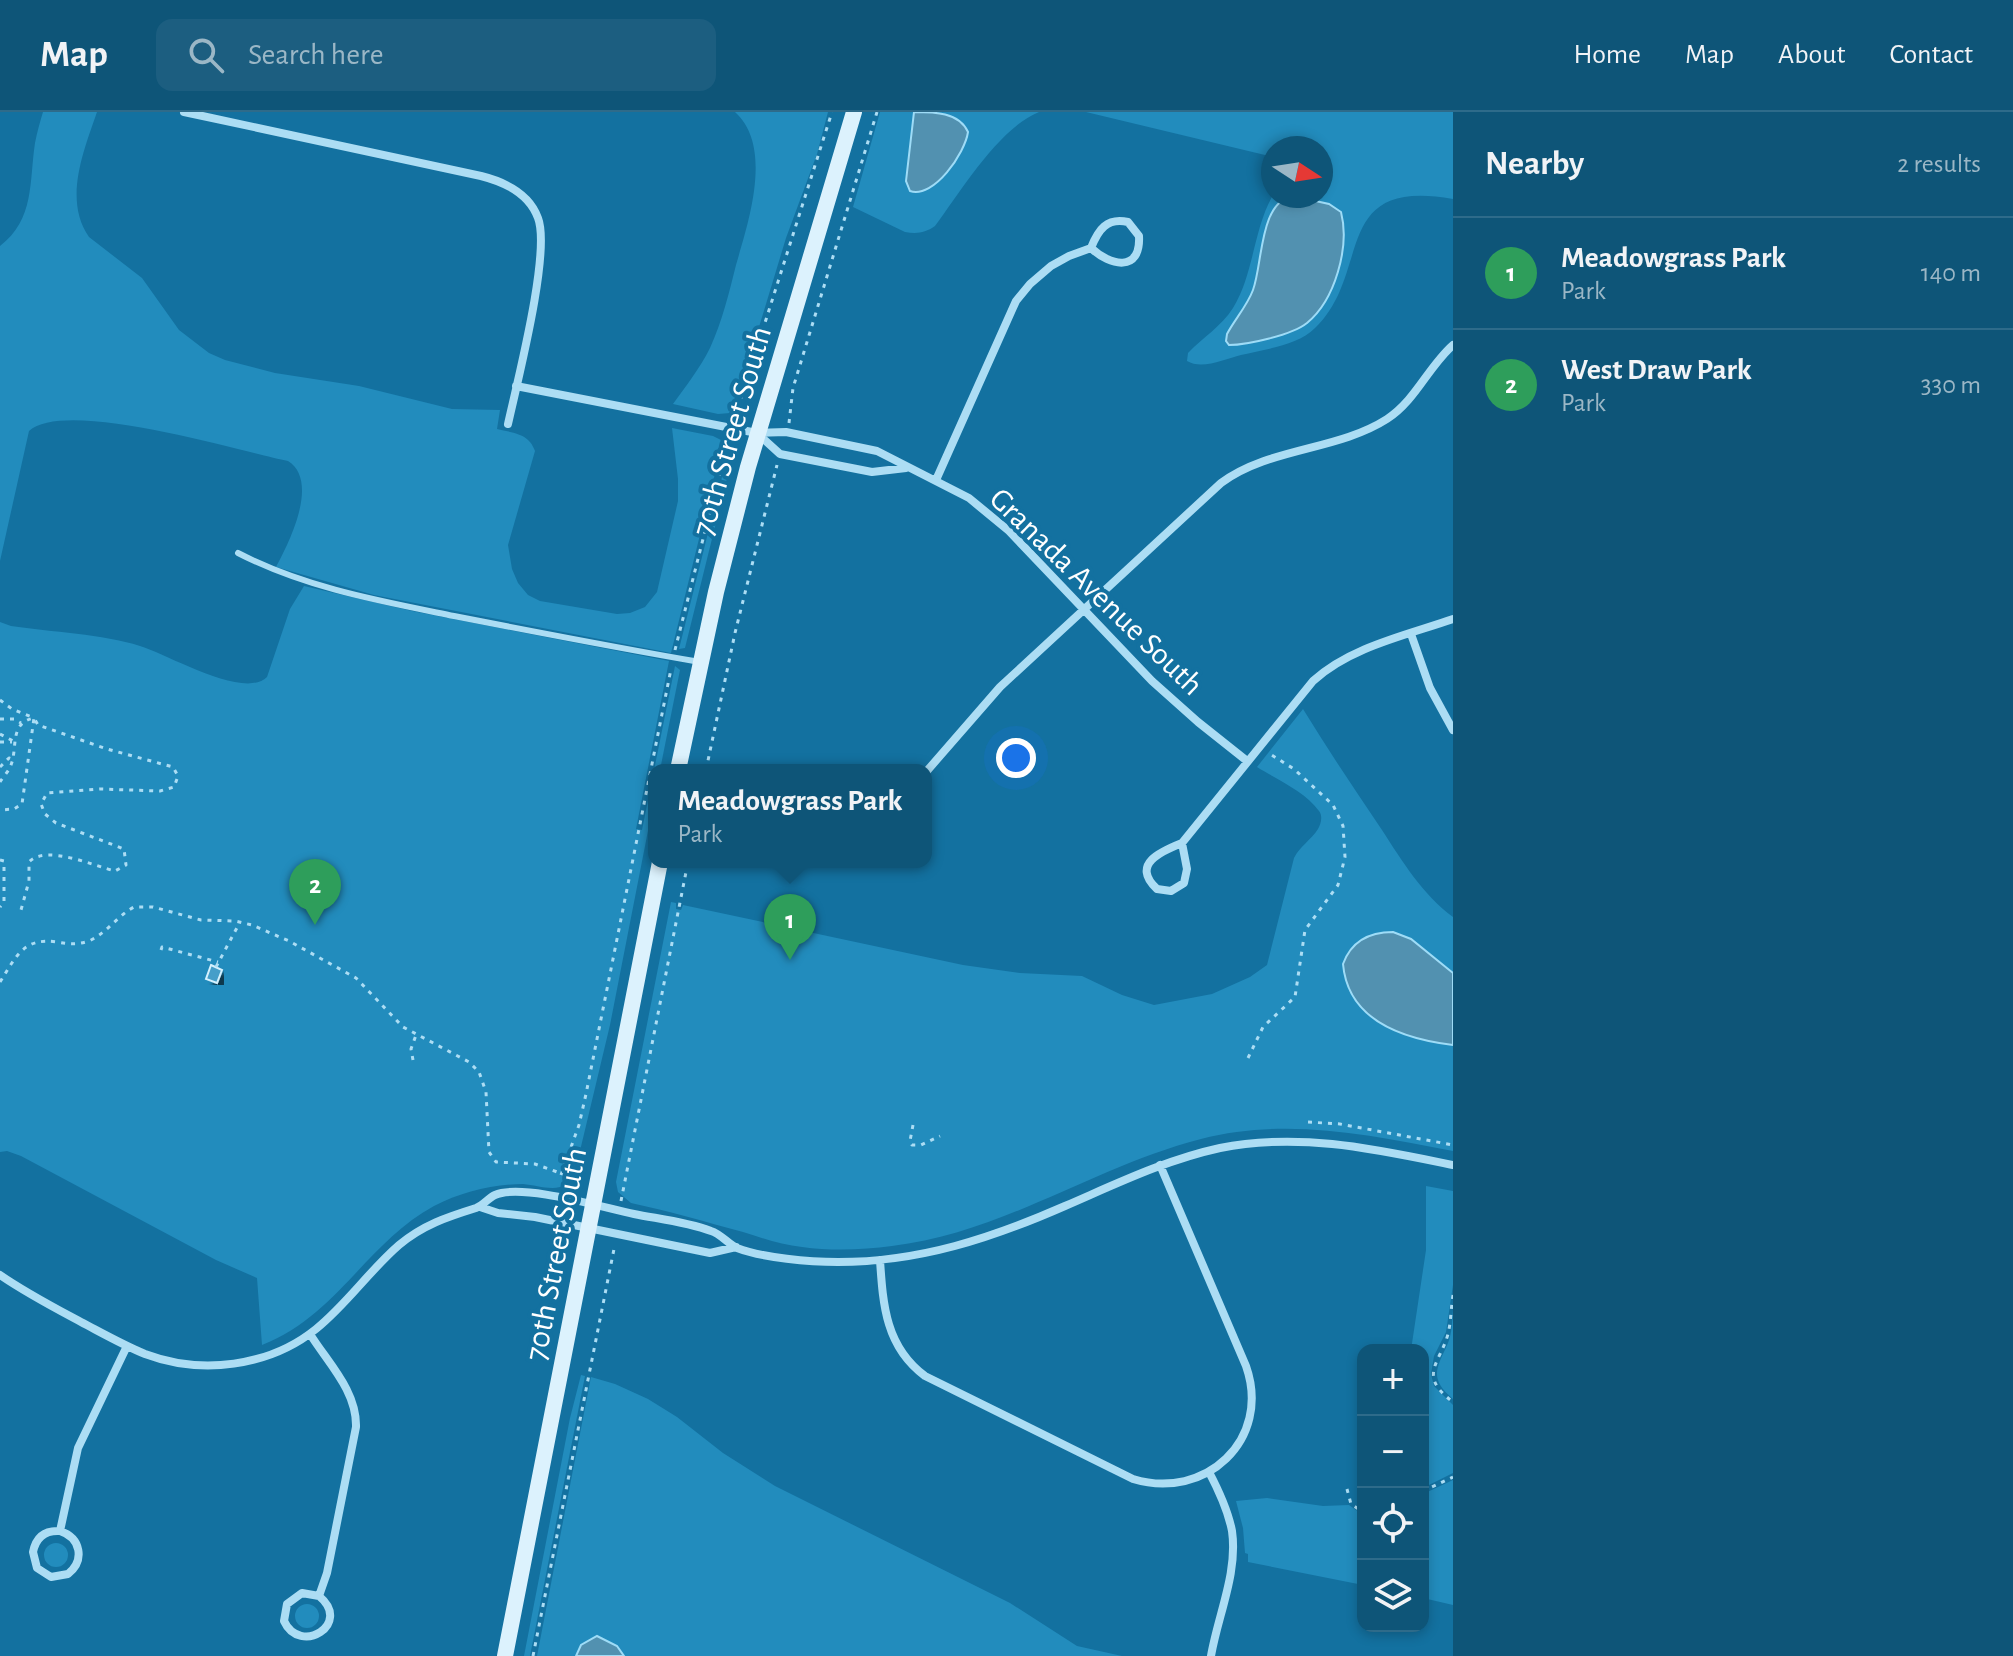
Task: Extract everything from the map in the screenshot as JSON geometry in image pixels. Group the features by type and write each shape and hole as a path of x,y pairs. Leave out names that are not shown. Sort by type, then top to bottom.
{"main road":[{"name":"70th Street South","path":"679,764 700,662 757,433 854,112"},
{"name":"70th Street South","path":"505,1656 659,868"}],"street":[{"path":"184,112 481,176 501,182 521,194 538,217 542,246 508,424"},
{"path":"936,480 1016,301 1030,284 1051,266 1091,248 1099,230 1113,221 1128,222 1139,236 1137,251 1125,262 1108,261 1091,248"},
{"path":"932,765 984,702 1229,477 1262,462 1359,432 1389,418 1410,400 1453,345"},
{"name":"Granada Avenue South","path":"516,386 757,433 786,432 877,451 906,468 936,480 962,494 1001,523 1162,691 1247,761"},
{"name":"Granada Avenue South","path":"757,433 780,454 872,472 906,468"},
{"path":"1182,843 1187,869 1184,883 1171,891 1157,889 1148,877 1150,862 1161,852 1182,843 1301,693 1321,673 1359,653 1453,619"},
{"path":"1411,634 1430,688 1453,730"},
{"path":"0,1275 42,1302 127,1346 172,1362 217,1365 266,1356 310,1334 414,1234 447,1216 480,1207 496,1194 548,1195 714,1232 736,1247 806,1261 880,1260 906,1258 967,1244 1028,1222 1160,1165 1231,1146 1300,1141 1367,1148 1453,1165"},
{"path":"880,1260 884,1310 892,1337 904,1356 925,1376 1133,1479 1170,1484 1190,1481 1224,1462 1242,1437 1250,1415 1251,1385 1246,1366 1160,1165"},
{"path":"480,1207 710,1253 736,1247"},
{"path":"310,1334 349,1393 356,1422 327,1573 319,1596"},
{"path":"60,1531 78,1448 127,1346"},
{"path":"1209,1472 1227,1511 1233,1549 1211,1656"},
{"path":"60,1531 75,1540 79,1557 76,1567 68,1574 51,1577 37,1568 33,1548 44,1534 60,1531"},
{"path":"298,1594 319,1596 330,1611 327,1629 312,1639 297,1638 285,1625 285,1607 298,1594"}],"lane":[{"path":"238,553 283,575 334,590 544,634 700,662"}],"path":[{"path":"739,404 832,112"},
{"path":"791,412 789,403 793,388 877,112"},
{"path":"652,764 673,657 725,449"},
{"path":"707,764 735,633 775,474"},
{"path":"0,700 34,718 38,725 107,749 173,767 178,776 174,787 160,791 100,789 47,793 41,804 49,817 56,823 124,849 126,865 115,871 51,854 36,856 29,862 29,881 21,910"},
{"path":"0,782 11,765 17,729 21,723 34,718"},
{"path":"0,810 14,809 22,804 34,718"},
{"path":"0,719 14,719 21,723"},
{"path":"0,734 15,742"},
{"path":"0,742 15,742"},
{"path":"1248,1058 1263,1027 1295,997 1305,930 1338,885 1345,857 1343,826 1336,809 1294,769 1271,755"},
{"path":"0,767 9,758 12,759"},
{"path":"561,1175 586,1094 648,783"},
{"path":"0,860 4,861 4,902 0,907"},
{"path":"623,1192 687,868"},
{"path":"0,982 25,947 41,942 86,942 105,932 134,907 153,907 201,920 240,922 279,936 356,978 394,1019 416,1035 469,1062 480,1074 487,1097 488,1146 494,1161 503,1165 535,1164 569,1178"},
{"path":"216,967 240,922"},
{"path":"161,950 162,947 218,962"},
{"path":"413,1060 411,1049 416,1035"},
{"path":"1308,1122 1340,1124 1453,1145"},
{"path":"913,1125 912,1145 921,1145 940,1136"},
{"path":"533,1656 613,1251"},
{"path":"1453,1295 1448,1332 1437,1355 1433,1374 1440,1391 1453,1402"},
{"path":"1429,1488 1453,1477"},
{"path":"1347,1489 1351,1504 1357,1508"}],"shaded area":[{"path":"43,112 97,112 78,175 77,207 81,223 89,237 142,278 179,330 209,353 275,373 359,386 452,409 500,410 497,429 525,437 535,451 508,545 518,583 528,595 540,601 617,614 645,607 657,592 678,501 672,428 723,441 671,653 374,595 276,567 294,528 302,497 297,470 288,461 194,438 114,423 78,420 49,422 29,431 0,561 0,246 25,212"},
{"path":"735,112 828,112 736,403 730,413 718,414 673,404 702,363 722,318 751,207 756,165 753,145 747,127"},
{"path":"880,112 1039,112 1024,120 995,146 935,226 913,233 853,207"},
{"path":"914,112 952,117 959,120 968,132 961,151 947,172 929,188 919,192 910,191 906,181"},
{"path":"1086,112 1453,112 1453,199 1414,196 1387,202 1370,216 1359,235 1344,282 1332,306 1308,334 1280,346 1214,363 1187,361 1188,353 1223,321 1240,295 1266,208 1333,208 1333,136 1261,136 1261,154"},
{"path":"1333,207 1341,212 1343,241 1338,272 1325,301 1307,323 1291,332 1229,345 1227,334 1253,290 1264,235 1274,209"},
{"path":"729,449 730,466 685,648 679,649"},
{"path":"304,586 412,611 669,661 636,829 642,830 648,800 648,831 610,1025 574,1176 560,1187 500,1185 466,1193 434,1206 389,1239 311,1316 262,1345 257,1278 216,1260 21,1156 0,1152 0,622 125,642 224,679 256,683 267,677 290,609"},
{"path":"675,666 680,670 661,764 655,764"},
{"path":"1303,709 1405,865 1432,898 1453,917 1453,1151 1327,1131 1264,1129 1233,1133 1162,1151 972,1228 933,1239 858,1249 813,1248 780,1243 631,1203 618,1192 616,1182 671,902 676,903 676,909 681,910 683,905 963,965 1020,973 1082,976 1122,995 1154,1005 1212,994 1250,977 1267,965 1294,858 1320,825 1320,813 1313,804 1257,767"},
{"path":"1393,932 1411,939 1453,973 1453,1045 1398,1032 1367,1013 1355,1000 1347,984 1343,964 1346,956 1362,940"},
{"path":"1426,1186 1453,1191 1453,1285 1446,1332 1434,1356 1431,1374 1434,1386 1453,1405 1453,1473 1429,1485 1429,1344 1412,1344 1426,1250"},
{"path":"1453,1311 1453,1399 1440,1385 1437,1372 1449,1339"},
{"path":"581,1375 585,1376 530,1656 524,1656 570,1418"},
{"path":"591,1377 648,1399 775,1486 1010,1603 1077,1646 1122,1656 537,1656"},
{"path":"1453,1480 1453,1605 1429,1599 1429,1491"},
{"path":"1267,1498 1323,1506 1349,1505 1357,1511 1357,1584 1248,1562 1236,1501"},
{"path":"56,1543 65,1546 68,1555 65,1564 56,1567 47,1564 44,1555 47,1546"},
{"path":"307,1604 316,1607 319,1616 316,1625 307,1628 298,1625 295,1616 298,1607"},
{"path":"597,1636 617,1646 624,1656 576,1656 581,1645"}],"building":[{"path":"211,965 222,970 217,983 206,979"}],"place":[{"name":"West Draw Park","path":"315,925"},
{"name":"Meadowgrass Park","path":"790,960"}]}
